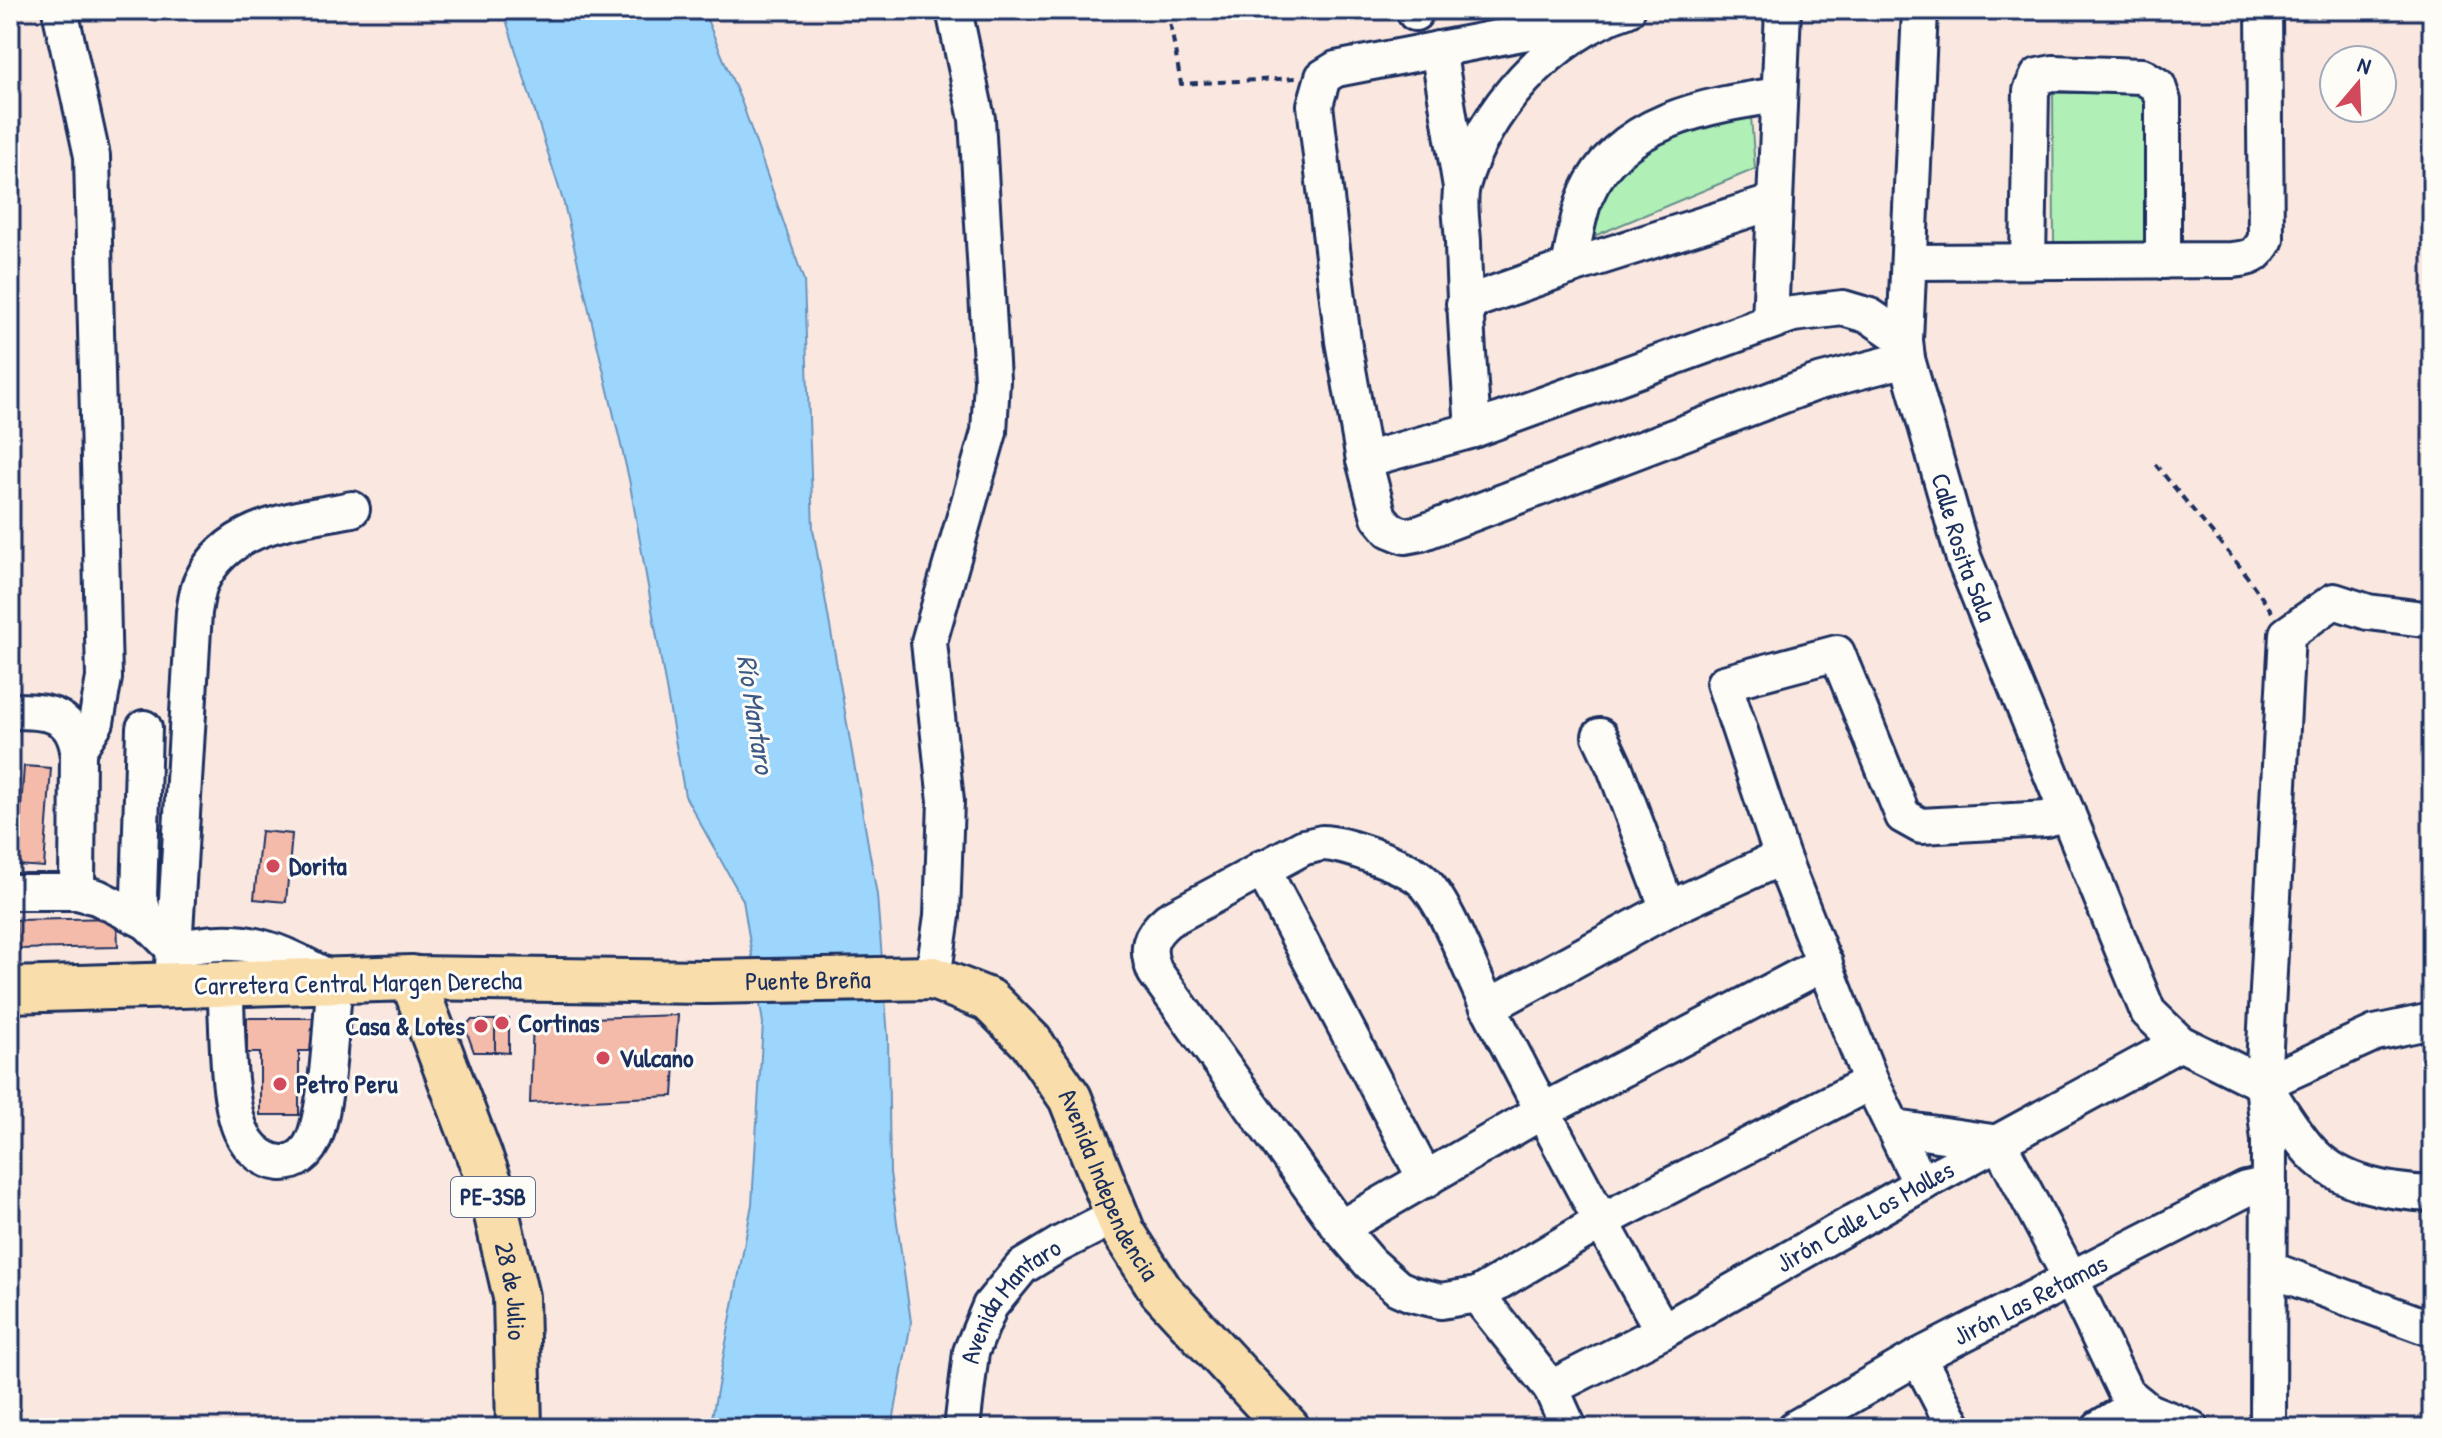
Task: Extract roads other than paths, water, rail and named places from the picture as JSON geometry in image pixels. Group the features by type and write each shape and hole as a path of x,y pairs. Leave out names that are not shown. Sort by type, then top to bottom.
{"highway":[{"name":"Carretera Central Margen Derecha","path":"10,990 173,968 225,985 412,978"},
{"name":"28 de Julio","path":"412,978 489,1181 516,1297 519,1428"}],"main road":[{"name":"Puente Breña","path":"706,982 922,977"},
{"name":"Avenida Independencia","path":"922,977 989,1000 1031,1042 1070,1098 1124,1233 1161,1291 1288,1428"},
{"name":"Carretera Central Margen Derecha","path":"412,978 706,982"}],"street":[{"path":"60,10 92,156 104,678 96,722 78,750"},
{"path":"922,977 942,916 946,801 929,642 989,432 992,380 977,119 954,10"},
{"path":"1770,322 1783,10"},
{"name":"Calle Rosita Sala","path":"1920,10 1906,350 1964,559 2148,1012 2180,1043 2263,1084"},
{"path":"1909,262 2251,258 2266,239 2264,10"},
{"path":"1364,460 1473,430 1793,314 1843,308 1870,316 1906,350 1421,533 1405,536 1390,530 1379,517 1364,460 1343,341 1315,105 1323,77 1336,69 1613,14"},
{"path":"1461,188 1480,141 1517,85 1563,41 1613,14"},
{"path":"1438,49 1461,188 1464,304 1473,430"},
{"path":"2028,261 2031,91 2038,76 2053,73 2142,76 2158,86 2163,101 2163,261"},
{"path":"1569,267 1586,196 1608,160 1636,137 1665,121 1727,102 1779,95"},
{"path":"1464,304 1774,202"},
{"path":"173,968 194,612 201,583 218,557 262,526 352,509"},
{"path":"2268,1428 2269,1141 2263,1084 2287,634 2334,601 2368,612 2432,620"},
{"path":"1921,1184 1871,1082 1782,857 1724,683 1837,653 1903,816 1921,826 2046,819 2067,812"},
{"path":"10,711 45,713 57,717 68,724 75,734 78,750 77,892"},
{"path":"144,728 139,897 147,922 173,968"},
{"path":"1600,736 1668,909"},
{"path":"1663,1331 1600,1222 1488,1007 1438,900 1425,882 1410,870 1324,843 1304,847 1168,920 1155,931 1149,942 1148,956 1155,972 1340,1228 1370,1263 1398,1288 1441,1301 1477,1295 1600,1222 1871,1082"},
{"path":"1488,1007 1668,909 1782,857"},
{"path":"1262,868 1426,1180"},
{"path":"10,892 77,892 97,897 147,922"},
{"path":"173,968 221,941 259,946 291,957 335,981 315,1135 307,1152 294,1161 278,1163 262,1159 249,1146 240,1129 233,1104 225,985"},
{"path":"1340,1228 1543,1111 1825,963"},
{"path":"2263,1084 2375,1033 2432,1021"},
{"name":"Jirón Calle Los Molles","path":"1551,1388 1663,1331 1921,1184 2180,1043"},
{"path":"2263,1084 2312,1154 2346,1177 2396,1193 2432,1194"},
{"path":"1895,1128 1999,1143 2071,1279 2126,1393 2148,1411 2191,1428"},
{"name":"Jirón Las Retamas","path":"1795,1428 1918,1357 2246,1189 2269,1184"},
{"name":"Avenida Mantaro","path":"962,1428 971,1352 990,1306 1022,1267 1117,1215"},
{"path":"2269,1269 2432,1329"},
{"path":"1477,1295 1551,1388 1569,1428"},
{"path":"1918,1357 1955,1428"},
{"path":"2099,1428 2139,1404"}],"water":[{"name":"Río Mantaro","path":"503,10 703,10 742,103 804,281 813,529 877,895 888,1037 890,1173 911,1322 892,1428 710,1428 752,1204 763,1023 743,900 685,796 629,479 564,204"}],"place":[{"name":"Dorita","path":"273,866"},
{"name":"Cortinas","path":"502,1023"},
{"name":"Casa & Lotes","path":"481,1026"},
{"name":"Vulcano","path":"603,1058"},
{"name":"Petro Peru","path":"280,1084"}]}
